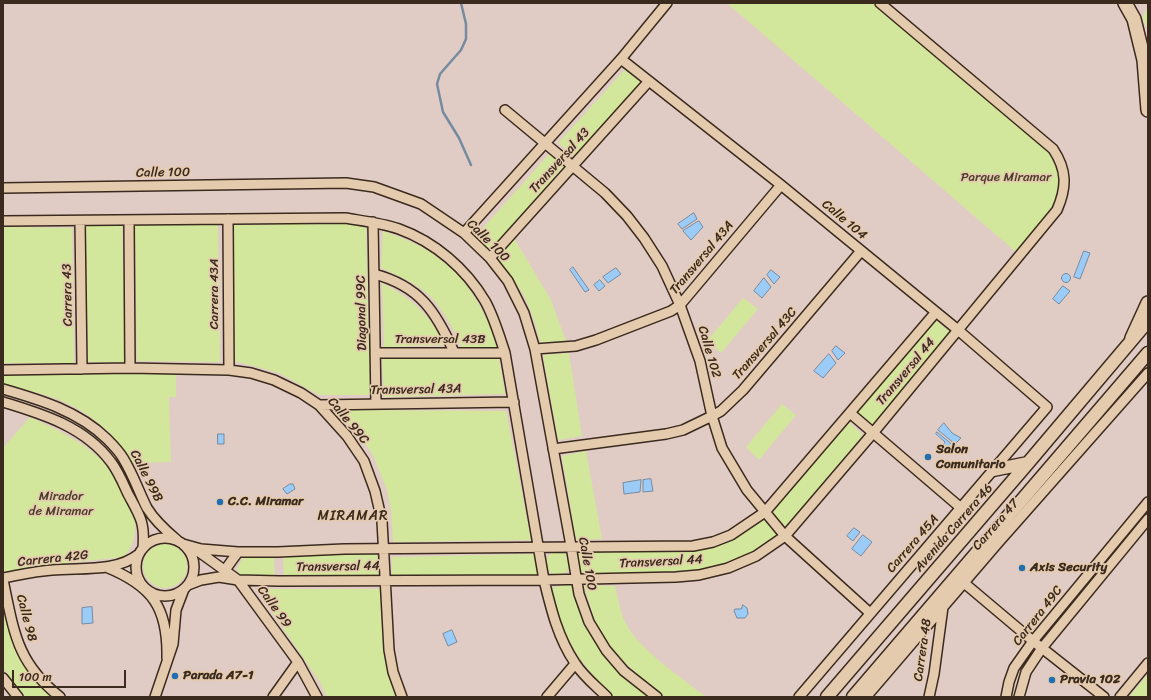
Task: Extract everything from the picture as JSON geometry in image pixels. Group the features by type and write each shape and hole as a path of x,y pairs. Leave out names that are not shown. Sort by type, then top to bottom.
{"highway":[{"path":"1125,3 1134,20 1144,60 1148,110"},
{"path":"1132,338 1148,303"}],"main road":[{"name":"Avenida Carrera 46","path":"827,697 1148,321"},
{"path":"854,697 1148,353"},
{"path":"993,470 1028,463"},
{"path":"997,544 1020,502"}],"street":[{"name":"Transversal 43","path":"464,233 481,217 621,59 667,3"},
{"name":"Transversal 44","path":"186,587 201,580 214,578 238,580 544,580 576,578 676,577 699,575 728,568 756,556 785,536 873,433 1057,210 1062,199 1065,185 1064,172 1060,160 1053,150 880,3"},
{"name":"Calle 104","path":"621,59 781,185 958,330 1047,407"},
{"name":"Transversal 43","path":"490,258 649,81"},
{"name":"Calle 102","path":"505,110 605,193 627,216 644,238 662,266 680,305 700,361 712,416 722,448 747,490 785,536 870,613"},
{"name":"Calle 100","path":"3,188 346,183 374,186 421,204 464,233 490,258 508,281 524,313 535,349 579,594 588,622 606,650 624,671 657,697"},
{"name":"Transversal 43A","path":"535,349 576,346 596,340 671,311 680,305 781,185"},
{"path":"3,221 345,218 373,222 400,230 421,240 448,257 465,274 485,302 495,324 505,353 544,580 551,610 563,641 575,664 607,697"},
{"name":"Carrera 43A","path":"228,219 229,370"},
{"path":"129,220 130,368"},
{"name":"Carrera 43","path":"80,221 82,369"},
{"name":"Diagonal 99C","path":"373,222 376,404"},
{"name":"Transversal 43C","path":"553,449 666,434 683,430 721,411 743,390 861,251"},
{"path":"374,274 387,277 404,285 422,299 443,328 454,352"},
{"name":"Transversal 44","path":"180,542 193,547 238,552 539,548 571,546 662,547 700,545 713,542 731,535 765,512 936,312"},
{"name":"Transversal 43B","path":"376,353 505,353"},
{"name":"Calle 99C","path":"3,370 130,368 229,370 251,373 274,380 301,393 319,405 347,436 364,461 379,505 384,549 389,650 393,672 402,697"},
{"name":"Carrera 47","path":"866,697 963,582 1148,373"},
{"name":"Calle 99B","path":"3,389 43,401 63,409 100,432 123,458 147,508 152,515 164,529 180,542"},
{"name":"Calle 99B","path":"3,402 38,412 58,421 94,444 106,456 116,469 143,523 144,534 141,551"},
{"name":"Transversal 43A","path":"319,405 514,402"},
{"name":"Carrera 45A","path":"799,697 1047,407"},
{"path":"850,413 961,508"},
{"name":"Carrera 49C","path":"1006,697 1014,668 1033,641 1148,502"},
{"name":"Carrera 49C","path":"1019,697 1026,672 1042,648 1148,519"},
{"path":"155,697 172,644 178,600 194,571 192,556 180,542 169,538 154,539 146,544 136,561 136,571 139,580 156,604 164,622 167,635 167,658"},
{"name":"Calle 99","path":"193,547 238,580 298,662 317,697"},
{"name":"Carrera 42G","path":"3,579 51,570 106,568 128,561 141,551"},
{"path":"225,570 238,552"},
{"name":"Carrera 42G","path":"106,568 120,573 144,588"},
{"name":"Calle 98","path":"3,579 18,645 25,659 36,674 60,697"},
{"path":"963,582 1033,641 1104,697"},
{"path":"144,588 152,594 172,596 186,587"},
{"name":"Carrera 48","path":"929,697 934,674 943,607"},
{"path":"273,697 298,662"},
{"path":"1120,697 1148,663"},
{"path":"547,697 575,664"},
{"path":"3,678 18,697"}],"green space":[{"name":"Parque Miramar","path":"727,3 875,3 1050,151 1061,172 1058,198 1053,208 1016,252"},
{"path":"1148,6 1148,30 1142,18"},
{"path":"627,67 643,80 575,156 558,143"},
{"path":"550,153 565,165 490,250 475,237"},
{"path":"345,223 366,227 370,395 319,395 279,373 234,361 232,225"},
{"path":"122,225 125,362 88,362 86,226"},
{"path":"135,225 218,225 220,362 137,361"},
{"path":"3,227 72,228 74,363 3,363"},
{"path":"383,231 420,247 434,255 451,268 476,299 488,322 497,347 462,347 444,313 429,295 400,276 381,268"},
{"path":"514,238 551,300 567,344 541,346 535,322 524,295 497,257"},
{"path":"382,283 403,295 421,310 433,325 444,345 384,347"},
{"path":"743,298 758,309 721,353 707,341"},
{"path":"936,320 951,333 873,425 857,412"},
{"path":"569,353 582,436 558,440 543,355"},
{"path":"382,359 499,359 505,394 384,397"},
{"path":"176,373 176,397 169,397 171,462 132,463 109,432 99,423 78,409 48,396 3,385 3,374"},
{"path":"782,404 796,415 759,460 746,447"},
{"path":"332,410 506,411 531,540 393,542 391,509 387,490 373,455 356,430"},
{"name":"Mirador de Miramar","path":"30,417 83,445 101,460 113,475 135,521 133,540 129,550 123,557 48,565 3,573 3,448"},
{"path":"849,422 863,435 787,528 772,512"},
{"path":"586,451 602,539 576,540 562,456"},
{"path":"764,520 777,535 754,552 727,564 698,571 667,573 578,573 575,552 696,549 733,539"},
{"path":"165,544 177,548 183,554 187,566 183,578 177,584 165,588 153,584 147,578 143,566 147,554 153,548"},
{"path":"558,551 563,552 569,558 569,568 563,574 558,575 553,574 547,568 546,563 547,558 553,552"},
{"path":"377,554 378,576 284,577 283,555"},
{"path":"536,554 539,575 392,575 392,557"},
{"path":"247,556 274,557 275,578 244,579 237,569 242,559"},
{"path":"570,584 584,618 601,650 608,660 627,680 649,697 614,697 581,660 563,626 551,588"},
{"path":"584,585 615,586 623,618 631,632 650,653 706,697 665,697 620,658 612,649 599,629 592,613"},
{"path":"256,589 381,589 385,653 397,695 396,697 327,697 320,682"},
{"path":"3,596 13,640 22,662 40,685 53,697 26,697 17,688 3,667"},
{"path":"1148,674 1148,697 1129,697"}],"water":[{"path":"694,213 697,219 682,229 678,224"},
{"path":"699,221 703,227 691,240 683,231"},
{"path":"1084,251 1090,253 1080,279 1074,277"},
{"path":"573,267 589,290 585,292 570,270"},
{"path":"616,268 621,274 608,283 603,277"},
{"path":"771,270 780,277 774,284 767,275"},
{"path":"1064,274 1068,274 1070,278 1068,282 1064,282 1062,280 1062,276"},
{"path":"764,278 771,287 762,298 754,291"},
{"path":"600,280 605,286 599,291 594,285"},
{"path":"1063,286 1070,291 1059,304 1053,299"},
{"path":"836,346 845,353 838,360 832,351"},
{"path":"829,354 836,363 823,378 814,371"},
{"path":"944,423 952,433 961,438 955,444 938,430"},
{"path":"937,432 954,446 948,452 942,446 945,442 936,434"},
{"path":"218,434 224,434 224,444 218,444"},
{"path":"651,479 653,491 643,492 643,480"},
{"path":"641,480 640,492 624,494 623,483"},
{"path":"290,484 293,484 295,489 287,494 283,489"},
{"path":"854,528 860,532 853,541 847,536"},
{"path":"863,535 872,542 861,556 852,549"},
{"path":"743,605 747,608 748,614 745,618 737,618 734,611 735,609 741,609"},
{"path":"92,607 93,623 82,624 82,608"},
{"path":"452,630 457,642 448,646 443,634"}],"waterway":[{"path":"461,3 466,24 466,39 461,50 440,74 437,84 443,112 459,138 471,165"}],"place":[{"name":"Salon Comunitario","path":"928,457"},
{"name":"C.C. Miramar","path":"220,502"},
{"name":"Axis Security","path":"1022,568"},
{"name":"Parada A7-1","path":"175,676"},
{"name":"Pravia 102","path":"1052,680"}],"district":[{"name":"MIRAMAR","path":"353,516"}]}
